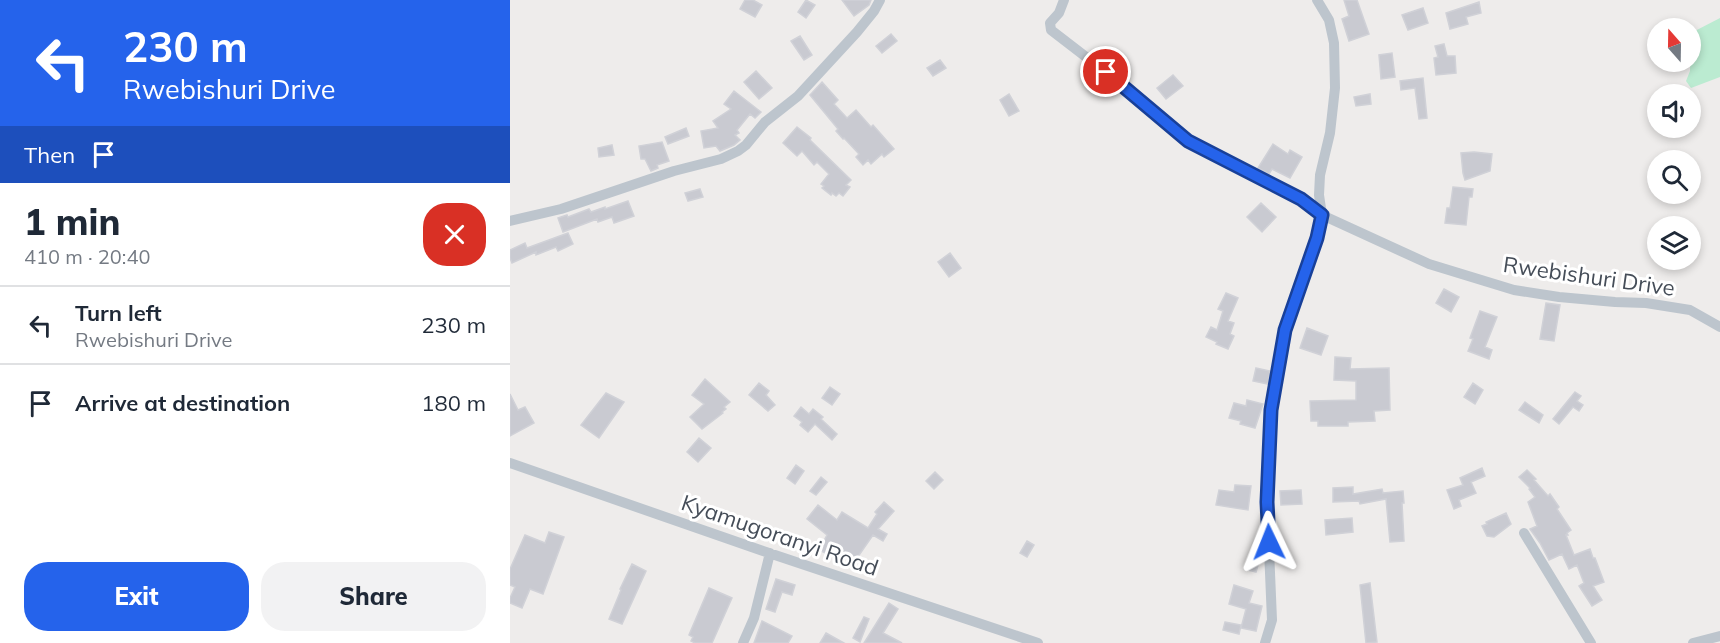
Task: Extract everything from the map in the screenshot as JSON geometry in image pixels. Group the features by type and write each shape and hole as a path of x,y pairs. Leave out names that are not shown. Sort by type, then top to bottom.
{"street":[{"path":"510,221 561,208 674,171 721,159 738,151 765,122 798,96 857,32 880,0"},
{"name":"Rwebishuri Drive","path":"1064,0 1059,13 1050,23 1051,30 1125,87 1188,141 1301,199 1322,215 1429,264 1514,290 1559,297 1671,306 1690,310 1720,327"},
{"path":"1265,643 1272,620 1267,502 1271,410 1285,330 1317,238 1322,215 1319,195 1320,175 1330,133 1335,88 1334,43 1329,20 1317,0"},
{"name":"Kyamugoranyi Road","path":"510,463 1038,643"},
{"path":"1524,533 1590,643"},
{"path":"743,643 754,618 770,553"},
{"path":"1002,643 1008,633"},
{"path":"1693,643 1720,636"}],"green space":[{"path":"1720,18 1720,77 1701,84 1688,84 1686,81 1690,72 1701,72 1701,28"}],"building":[{"path":"745,0 753,0 762,5 755,17 740,9"},
{"path":"806,0 815,5 806,18 798,12"},
{"path":"842,0 871,0 869,5 854,16"},
{"path":"1344,0 1357,0 1369,34 1349,41 1342,19 1349,16"},
{"path":"1479,2 1481,13 1466,17 1468,24 1450,29 1446,13"},
{"path":"1423,8 1428,23 1408,30 1402,15"},
{"path":"891,34 897,41 882,53 876,46"},
{"path":"800,36 812,55 804,60 791,41"},
{"path":"1444,44 1447,56 1455,56 1456,73 1436,75 1434,58 1438,57 1435,46"},
{"path":"1392,53 1395,77 1381,79 1379,55"},
{"path":"940,60 946,68 933,76 927,68"},
{"path":"756,71 772,88 759,99 744,82"},
{"path":"1173,75 1183,86 1166,99 1157,88"},
{"path":"1423,78 1427,118 1419,119 1415,88 1401,90 1400,81"},
{"path":"822,82 838,100 834,104 847,118 856,110 894,149 884,157 882,154 871,164 868,160 863,165 856,157 859,154 836,131 838,129 810,95"},
{"path":"734,91 761,112 755,118 750,114 737,130 739,133 735,135 740,140 734,145 720,151 716,146 704,148 701,131 718,128 713,121 731,109 724,104"},
{"path":"1009,94 1019,111 1009,116 1000,100"},
{"path":"1370,94 1371,104 1356,106 1354,97"},
{"path":"797,127 811,138 810,140 851,180 846,185 850,187 843,196 839,193 836,196 832,193 831,195 822,188 824,186 821,184 829,174 817,162 814,165 802,151 797,156 783,143"},
{"path":"686,128 689,136 668,144 665,137"},
{"path":"662,142 669,161 657,165 658,168 651,171 645,159 641,159 639,146"},
{"path":"1273,144 1288,154 1290,150 1302,157 1290,178 1272,169 1269,174 1258,168"},
{"path":"612,145 614,155 599,157 598,148"},
{"path":"1461,153 1492,154 1490,171 1465,180"},
{"path":"1453,187 1473,189 1472,197 1469,197 1466,225 1445,223"},
{"path":"700,189 703,197 688,201 685,193"},
{"path":"628,201 634,216 614,223 612,217 598,222 597,219 563,232 558,218 567,215 568,217 589,209 591,212 605,207 605,209"},
{"path":"1261,203 1276,217 1262,232 1247,217"},
{"path":"568,233 573,244 558,251 556,247 536,255 536,252 512,263 510,250 525,243 527,248"},
{"path":"950,253 961,268 949,277 938,262"},
{"path":"1444,289 1459,297 1451,312 1436,303"},
{"path":"1226,293 1238,298 1228,321 1234,323 1230,334 1234,336 1228,349 1206,337 1211,327 1217,330 1223,311 1218,309"},
{"path":"1546,303 1560,305 1554,341 1540,339"},
{"path":"1480,311 1497,317 1485,347 1492,350 1489,359 1468,351 1473,339 1470,338"},
{"path":"1307,328 1328,336 1321,355 1300,348"},
{"path":"1335,357 1351,358 1350,369 1389,368 1390,410 1374,411 1375,421 1348,422 1348,426 1318,426 1318,421 1311,421 1310,401 1356,400 1356,381 1334,380"},
{"path":"1256,368 1270,371 1268,384 1253,381"},
{"path":"705,379 730,402 724,407 726,409 723,413 702,429 690,417 704,404 692,395"},
{"path":"759,383 769,391 766,395 775,405 768,411 749,395"},
{"path":"1473,383 1483,390 1475,404 1464,397"},
{"path":"830,387 840,394 832,405 822,398"},
{"path":"1575,392 1581,396 1577,401 1583,405 1579,411 1573,407 1559,424 1553,419"},
{"path":"606,393 624,402 599,438 581,425"},
{"path":"510,394 518,410 525,407 534,423 510,436"},
{"path":"1247,400 1263,404 1255,428 1229,418 1234,403 1246,406"},
{"path":"1525,402 1543,415 1539,423 1519,410"},
{"path":"801,407 809,414 813,409 823,417 821,419 837,434 832,440 815,424 808,432 800,425 802,422 794,416"},
{"path":"699,438 711,448 698,462 687,452"},
{"path":"796,465 804,471 795,484 787,478"},
{"path":"1482,468 1485,476 1471,482 1476,493 1459,500 1461,506 1454,509 1447,490 1463,485 1460,478"},
{"path":"1527,470 1559,507 1557,509 1571,530 1566,535 1574,555 1590,549 1595,558 1604,582 1593,586 1602,600 1592,606 1579,586 1584,583 1577,565 1569,569 1562,554 1549,560 1530,529 1537,526 1528,502 1535,497 1519,477"},
{"path":"935,472 943,480 934,489 926,481"},
{"path":"821,477 827,482 816,495 810,491"},
{"path":"1235,485 1251,486 1248,510 1216,505 1219,490 1234,492"},
{"path":"1353,487 1353,494 1382,489 1383,493 1403,491 1404,541 1390,542 1386,499 1360,504 1359,501 1333,502 1333,488"},
{"path":"1301,490 1302,504 1281,505 1280,491"},
{"path":"884,502 894,511 878,529 887,534 883,541 873,535 855,561 845,554 841,561 819,550 827,535 807,519 818,505 837,520 842,512 868,528 877,514 875,512"},
{"path":"1506,513 1511,524 1494,537 1487,536 1482,526"},
{"path":"1352,518 1353,532 1326,535 1325,520"},
{"path":"549,532 564,537 543,594 530,589 522,608 510,603 515,587 510,585 510,569 525,535 545,543"},
{"path":"1027,541 1034,545 1027,557 1020,553"},
{"path":"1251,560 1259,562 1256,572 1248,570"},
{"path":"632,564 646,571 622,624 609,619"},
{"path":"776,579 795,585 792,595 782,592 775,612 766,609"},
{"path":"1370,583 1377,642 1366,643 1360,585"},
{"path":"1234,585 1253,591 1249,603 1262,606 1256,631 1241,628 1246,609 1229,604"},
{"path":"709,588 732,598 712,643 695,643 691,641 693,637 689,635"},
{"path":"889,603 898,609 883,633 902,643 864,643"},
{"path":"864,617 869,619 860,642 853,638"},
{"path":"762,621 792,636 788,643 754,643"},
{"path":"1225,622 1241,625 1239,634 1223,630"},
{"path":"826,633 844,643 820,643"}],"route":[{"path":"1106,72 1188,141 1301,199 1322,215 1317,238 1285,330 1271,410 1267,502 1269,542"}]}
